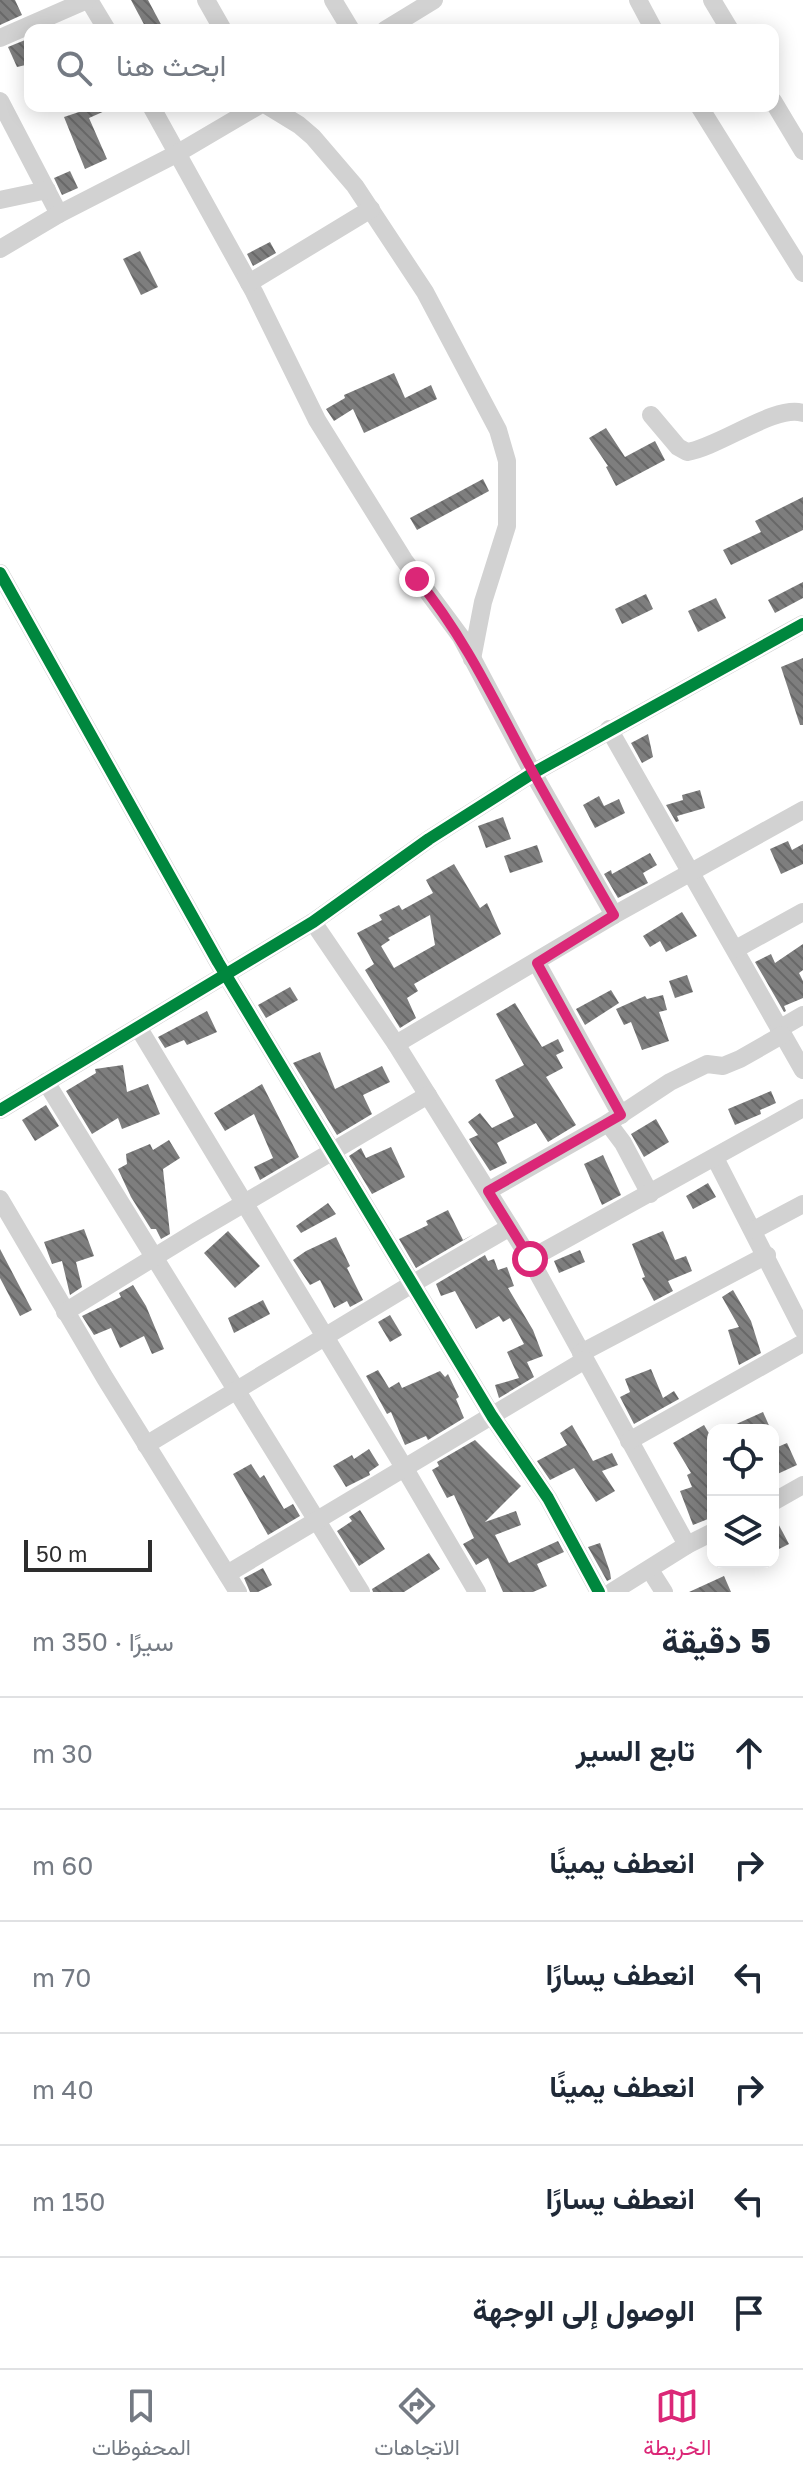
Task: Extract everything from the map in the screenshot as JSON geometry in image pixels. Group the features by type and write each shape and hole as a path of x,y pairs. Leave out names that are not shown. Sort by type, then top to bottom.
{"street":[{"path":"32,24 88,0 103,24"},
{"path":"206,0 220,24"},
{"path":"333,0 347,24"},
{"path":"395,24 434,0"},
{"path":"638,0 651,24"},
{"path":"712,0 726,24"},
{"path":"0,38 24,28"},
{"path":"0,101 59,214"},
{"path":"779,111 803,151"},
{"path":"154,112 249,283 317,420 404,560 444,612 614,915"},
{"path":"0,249 248,112"},
{"path":"278,112 313,137 371,209 425,292 498,430 507,461 507,526 483,602 472,659"},
{"path":"703,112 803,273"},
{"path":"0,200 47,190"},
{"path":"249,283 371,209"},
{"path":"651,415 678,447 687,452 719,442 781,413 803,413"},
{"path":"0,573 226,975 492,1416 548,1498 599,1592"},
{"path":"0,1110 313,922 429,839 533,773 803,624"},
{"path":"609,729 803,1070"},
{"path":"396,1044 614,915 803,810"},
{"path":"736,949 803,912"},
{"path":"313,922 396,1044 530,1259 687,1545"},
{"path":"537,963 650,1194"},
{"path":"488,1191 615,1119 670,1082 707,1064 720,1066 732,1062 803,1015"},
{"path":"138,1027 477,1592"},
{"path":"46,1082 361,1592"},
{"path":"65,1312 428,1095"},
{"path":"530,1259 803,1108"},
{"path":"715,1158 803,1330"},
{"path":"0,1199 65,1312 238,1592"},
{"path":"754,1230 803,1204"},
{"path":"146,1445 510,1227"},
{"path":"227,1574 492,1416 583,1357 767,1255"},
{"path":"629,1441 803,1343"},
{"path":"779,1499 803,1485"},
{"path":"612,1592 707,1535"},
{"path":"650,1570 664,1592"}],"building":[{"path":"0,0 15,0 22,15 0,25"},
{"path":"131,0 148,0 161,24 144,24"},
{"path":"24,40 24,65 17,67 8,47"},
{"path":"79,112 102,112 89,118 107,159 85,169 64,117"},
{"path":"70,171 78,188 62,195 54,178"},
{"path":"270,242 276,253 253,266 247,254"},
{"path":"140,251 158,287 141,295 123,259"},
{"path":"394,373 405,398 431,385 437,399 364,433 353,409 334,421 326,409 345,398 344,395"},
{"path":"606,428 625,457 655,441 665,460 616,486 608,466 589,438"},
{"path":"483,479 489,491 417,530 410,518"},
{"path":"803,497 803,530 731,565 723,550 761,532 755,521"},
{"path":"803,582 803,598 775,613 768,600"},
{"path":"646,594 653,609 622,624 615,609"},
{"path":"716,598 726,618 698,632 688,611"},
{"path":"803,658 803,725 800,725 781,667"},
{"path":"648,734 653,757 642,763 631,743"},
{"path":"700,790 705,808 677,816 679,821 676,822 666,805 683,800 682,795"},
{"path":"599,796 604,806 619,799 625,813 595,828 583,805"},
{"path":"503,817 511,839 486,848 478,826"},
{"path":"788,841 792,850 803,844 803,864 781,874 770,849"},
{"path":"537,845 543,862 510,873 504,856"},
{"path":"650,853 657,865 643,873 648,883 618,898 604,874 611,870 612,874"},
{"path":"454,864 480,908 487,903 501,934 414,984 418,991 407,998 416,1018 400,1028 365,970 374,964 357,933 382,920 379,915 399,905 402,910 433,893 426,880","holes":["430,915 435,945 394,968 381,946 390,940 388,938"]},
{"path":"682,912 697,936 666,952 660,941 650,947 643,936"},
{"path":"803,944 803,970 799,973 803,981 803,998 784,1006 784,1012 755,962 771,954 775,963"},
{"path":"687,975 693,992 675,998 669,981"},
{"path":"290,987 298,1000 266,1018 258,1005"},
{"path":"611,990 619,1003 585,1025 576,1009"},
{"path":"663,995 667,1010 659,1012 669,1041 642,1050 631,1022 624,1025 616,1009 645,996 647,999"},
{"path":"515,1003 542,1047 558,1039 564,1051 556,1055 563,1068 546,1077 576,1125 548,1142 536,1123 497,1143 507,1163 490,1171 469,1139 478,1135 468,1122 480,1113 492,1128 514,1117 495,1080 524,1065 496,1014"},
{"path":"207,1011 217,1032 187,1045 184,1040 165,1048 158,1037"},
{"path":"320,1052 335,1089 382,1066 390,1082 363,1095 372,1114 337,1135 293,1063"},
{"path":"123,1065 127,1092 148,1084 160,1114 122,1129 118,1118 92,1134 66,1091 96,1073 95,1069"},
{"path":"262,1084 299,1157 260,1180 254,1167 273,1158 254,1114 225,1131 214,1113"},
{"path":"771,1091 776,1103 760,1110 761,1114 735,1125 728,1109"},
{"path":"46,1105 59,1126 35,1141 22,1120"},
{"path":"656,1119 669,1142 644,1157 631,1134"},
{"path":"169,1140 180,1158 163,1169 170,1234 161,1239 131,1197 118,1169 127,1164 126,1154 150,1144 153,1150"},
{"path":"391,1147 405,1177 372,1194 349,1156 361,1148 366,1158"},
{"path":"603,1155 621,1195 602,1205 584,1164"},
{"path":"708,1183 716,1197 693,1209 686,1196"},
{"path":"328,1203 336,1214 301,1233 296,1226"},
{"path":"448,1210 463,1240 474,1234 416,1268 399,1239 428,1225 426,1221"},
{"path":"84,1229 94,1256 76,1262 82,1287 70,1295 62,1261 52,1264 44,1242"},
{"path":"228,1231 260,1266 235,1288 204,1253"},
{"path":"663,1231 675,1260 686,1256 692,1271 668,1281 673,1291 654,1301 642,1278 645,1277 632,1244"},
{"path":"336,1237 363,1300 350,1307 347,1301 334,1308 320,1280 310,1285 293,1260"},
{"path":"0,1249 32,1310 20,1316 0,1278"},
{"path":"580,1250 585,1262 559,1273 554,1261"},
{"path":"485,1255 488,1261 494,1259 498,1270 507,1267 514,1286 508,1288 533,1330 543,1356 527,1362 534,1377 499,1398 495,1385 519,1378 507,1352 524,1344 510,1318 503,1322 499,1316 476,1329 455,1291 441,1296 436,1284"},
{"path":"133,1285 146,1306 164,1349 152,1354 144,1336 120,1348 111,1328 94,1335 82,1316 121,1297 119,1293"},
{"path":"733,1290 751,1321 761,1353 739,1365 728,1330 739,1327 722,1297"},
{"path":"263,1300 270,1314 234,1333 228,1318"},
{"path":"390,1315 402,1335 390,1342 378,1322"},
{"path":"651,1369 663,1398 674,1391 679,1399 634,1424 620,1397 630,1392 625,1379"},
{"path":"378,1370 389,1388 399,1382 402,1388 440,1371 445,1377 448,1374 459,1397 456,1399 464,1418 428,1440 426,1436 405,1445 391,1412 387,1414 366,1376"},
{"path":"763,1412 768,1424 736,1424"},
{"path":"572,1425 593,1461 612,1453 618,1465 602,1471 615,1491 596,1502 574,1468 550,1480 537,1461 567,1445 560,1433"},
{"path":"704,1425 707,1430 707,1519 693,1525 680,1491 692,1487 687,1475 691,1473 673,1443"},
{"path":"475,1440 521,1486 485,1522 516,1511 521,1525 495,1535 509,1563 558,1541 564,1552 537,1564 547,1586 533,1592 503,1592 488,1558 476,1565 463,1544 474,1538 454,1495 447,1498 432,1470 439,1466 437,1462"},
{"path":"787,1443 797,1465 779,1473 779,1446"},
{"path":"369,1449 379,1465 369,1472 370,1475 346,1487 333,1466 352,1455 354,1459"},
{"path":"251,1464 260,1478 264,1475 284,1509 293,1504 300,1516 268,1535 233,1474"},
{"path":"360,1510 385,1549 359,1566 337,1531 352,1521 349,1517"},
{"path":"779,1525 789,1544 779,1549"},
{"path":"600,1543 610,1572 611,1579 607,1581 588,1547"},
{"path":"429,1553 440,1569 404,1592 373,1592 372,1589"},
{"path":"263,1568 272,1585 258,1592 250,1592 244,1578"},
{"path":"724,1576 731,1592 689,1592"}],"cycle path":[{"path":"0,573 218,962 492,1416 548,1498 599,1592"},
{"path":"0,1110 313,922 429,839 533,773 803,624"}],"route":[{"path":"417,579 461,637 533,773 614,915 537,963 621,1115 488,1191 530,1259"}]}
